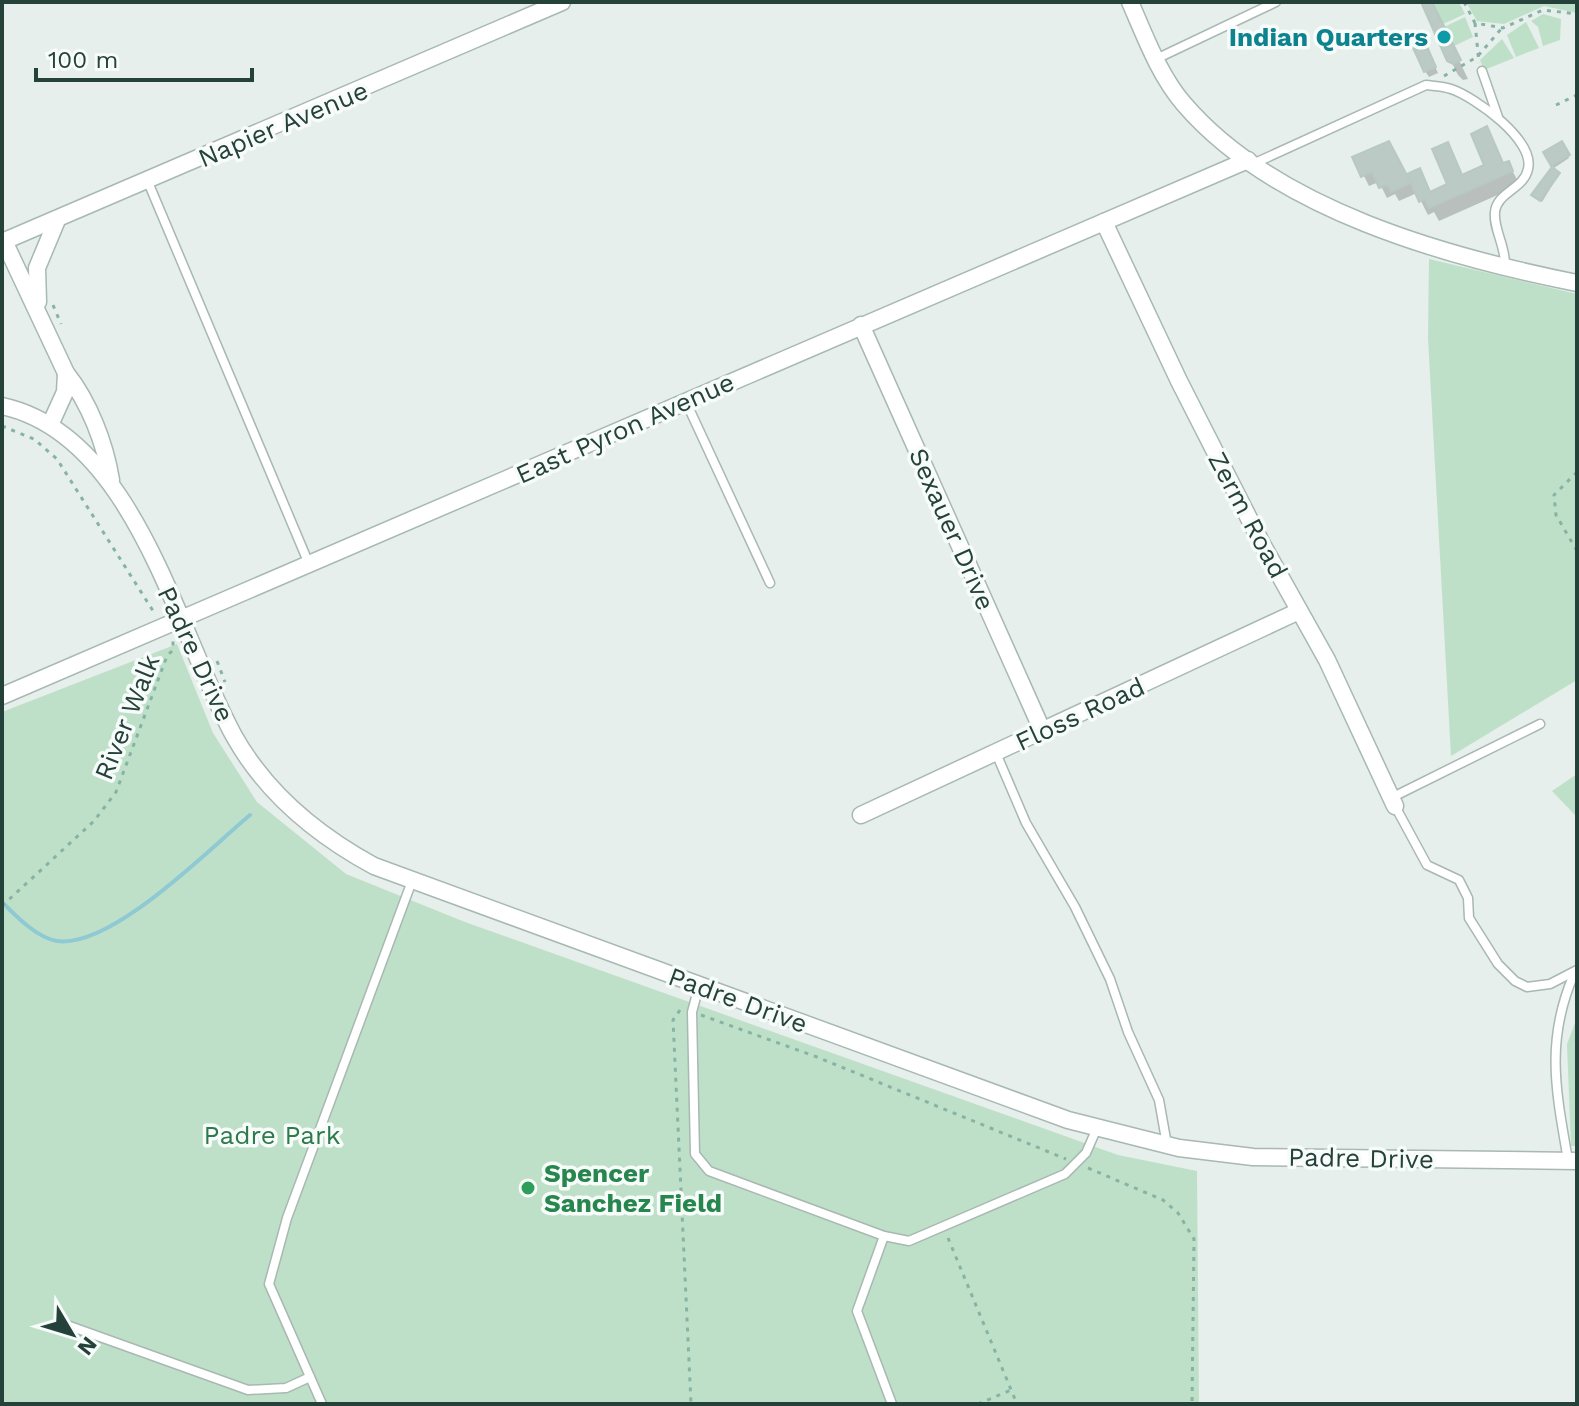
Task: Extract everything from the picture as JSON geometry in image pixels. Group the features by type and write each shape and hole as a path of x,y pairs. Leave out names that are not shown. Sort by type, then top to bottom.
{"street":[{"name":"Napier Avenue","path":"3,242 562,2"},
{"path":"1130,2 1156,59 1183,103 1251,162 1378,230 1577,283"},
{"name":"East Pyron Avenue","path":"2,696 183,621 861,325 1251,162"},
{"name":"Padre Drive","path":"39,311 37,268 57,220"},
{"name":"Zerm Road","path":"1104,222 1179,381 1327,660 1393,802"},
{"name":"Padre Drive","path":"3,242 39,311 66,373 80,391 108,460 111,482"},
{"name":"Sexauer Drive","path":"861,325 1043,732"},
{"path":"50,425 65,392 66,373"},
{"name":"Padre Drive","path":"2,406 30,414 50,425 78,445 111,482 183,621 234,735 269,784 325,838 374,866 1097,1128 1167,1146 1253,1157 1573,1161"},
{"name":"Floss Road","path":"861,815 1299,611"}],"lane":[{"path":"1156,59 1276,2"},
{"path":"1482,71 1498,118"},
{"path":"1251,162 1426,85 1448,87 1498,118 1528,157 1529,167 1522,182 1495,208 1506,249 1505,266"},
{"path":"148,182 310,565"},
{"path":"685,402 770,583"},
{"path":"1540,724 1453,764 1393,802 1427,865 1459,880 1468,898 1469,918 1498,964 1515,981 1527,987 1550,984 1575,972"},
{"path":"996,753 1026,823 1075,907 1110,979 1128,1032 1159,1100 1167,1146"},
{"path":"322,1404 269,1284 287,1218 412,881"},
{"path":"1573,1161 1555,1082 1554,1041 1562,1001 1575,972"},
{"path":"699,986 692,1012 695,1154 700,1163 709,1171 884,1236 909,1241 1065,1174 1086,1153 1097,1128"},
{"path":"884,1236 857,1311 892,1404"},
{"path":"64,1324 248,1390 286,1388 310,1377"}],"path":[{"path":"1464,2 1475,23 1477,57 1482,71"},
{"path":"1426,85 1477,57 1503,28 1543,10 1577,14"},
{"path":"1475,23 1503,28"},
{"path":"1556,105 1577,95"},
{"name":"River Walk","path":"2,426 34,439 57,459 159,619"},
{"path":"1577,472 1554,495 1556,515 1577,551"},
{"name":"River Walk","path":"2,906 94,821 116,792 167,656 173,650 173,638"},
{"path":"691,1404 673,1020 683,1008 817,1057 1163,1200 1178,1213 1194,1239 1192,1404"},
{"path":"943,1226 1017,1404"},
{"path":"978,1404 1011,1390"}],"green space":[{"path":"1432,2 1459,2 1465,14 1443,24"},
{"path":"1466,2 1577,2 1577,13 1544,6 1504,24 1477,21"},
{"path":"1543,14 1561,19 1560,40 1543,46 1538,27 1531,21"},
{"path":"1465,17 1473,37 1454,46 1444,27"},
{"path":"1526,22 1539,48 1516,57 1507,35"},
{"path":"1502,39 1514,58 1484,70 1480,60"},
{"path":"1429,259 1577,294 1577,680 1451,756 1428,338"},
{"name":"Padre Park","path":"177,644 213,733 257,802 346,874 465,922 1118,1155 1197,1171 1199,1404 2,1404 2,712"},
{"path":"1577,774 1577,817 1552,791"},
{"path":"1577,1018 1577,1146 1571,1146 1567,1044"}],"building":[{"name":"Indian Quarters","path":"1421,2 1432,2 1461,60 1453,64 1447,61"},
{"path":"1421,33 1436,67 1424,72 1409,39"},
{"path":"1487,126 1503,163 1509,161 1513,171 1429,208 1425,199 1419,202 1407,174 1420,168 1430,192 1447,184 1432,149 1448,142 1462,175 1484,165 1471,134"},
{"path":"1389,141 1411,183 1391,192 1388,185 1379,188 1372,172 1361,177 1352,157"},
{"path":"1562,141 1570,155 1551,166 1543,152"},
{"path":"1552,167 1560,173 1540,201 1531,195"}],"waterway":[{"path":"2,902 42,936 57,941 79,939 104,930 131,914 250,815"}],"place":[{"name":"Indian Quarters","path":"1444,37"},
{"name":"Spencer Sanchez Field","path":"528,1188"}]}
